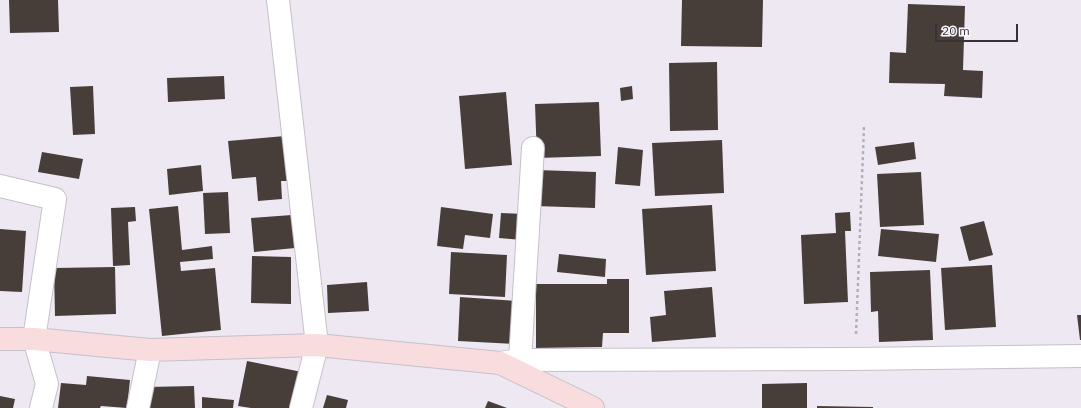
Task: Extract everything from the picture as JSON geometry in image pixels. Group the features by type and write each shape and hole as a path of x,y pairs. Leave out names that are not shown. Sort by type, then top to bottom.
{"main road":[{"path":"0,339 34,339 150,350 317,345 510,362 593,408"}],"street":[{"path":"278,0 317,345 301,408"},
{"path":"533,148 510,362 1081,356"},
{"path":"0,186 55,200 34,339 47,384 40,408"},
{"path":"138,408 150,350"}],"path":[{"path":"855,359 864,127"}],"building":[{"path":"9,0 58,0 59,32 10,33"},
{"path":"682,0 763,0 762,47 681,46"},
{"path":"908,4 965,6 963,70 983,71 982,98 944,96 945,84 889,83 890,52 906,53"},
{"path":"717,62 718,130 670,131 669,63"},
{"path":"224,76 225,99 168,102 167,78"},
{"path":"93,86 95,134 73,135 70,87"},
{"path":"632,86 633,99 621,101 620,88"},
{"path":"506,92 512,165 465,169 459,96"},
{"path":"599,102 601,156 537,158 535,104"},
{"path":"285,136 289,181 281,181 282,199 258,201 256,177 232,179 228,141"},
{"path":"722,140 724,193 655,196 652,143"},
{"path":"914,142 916,159 878,165 875,147"},
{"path":"618,147 643,150 640,186 615,184"},
{"path":"42,152 83,159 79,179 38,172"},
{"path":"201,165 203,191 169,195 167,169"},
{"path":"537,170 596,172 595,208 535,206"},
{"path":"921,172 924,225 880,227 877,174"},
{"path":"228,192 230,233 205,234 203,193"},
{"path":"712,205 716,271 646,275 642,209"},
{"path":"178,206 182,250 212,246 213,259 180,262 181,271 215,268 221,330 162,336 149,209"},
{"path":"135,207 136,221 128,222 130,265 113,266 111,208"},
{"path":"441,207 493,214 490,238 465,235 463,249 437,246"},
{"path":"850,212 851,231 845,231 848,302 804,304 801,235 836,233 835,213"},
{"path":"501,213 524,214 522,240 499,238"},
{"path":"292,215 295,248 254,252 251,218"},
{"path":"984,221 993,255 969,261 960,227"},
{"path":"0,229 26,231 22,292 0,291"},
{"path":"881,229 939,234 936,262 878,256"},
{"path":"451,252 507,255 505,297 449,294"},
{"path":"559,254 606,259 605,277 557,272"},
{"path":"252,256 291,257 291,304 251,303"},
{"path":"992,265 996,327 945,330 941,268"},
{"path":"115,267 116,314 55,316 54,268"},
{"path":"930,270 933,340 879,342 878,311 871,312 870,272"},
{"path":"607,279 629,279 629,333 603,333 602,347 536,348 536,284 607,284"},
{"path":"367,282 369,311 328,313 327,285"},
{"path":"712,287 716,337 652,342 650,317 666,315 664,291"},
{"path":"460,297 517,301 515,344 458,341"},
{"path":"1077,315 1081,315 1081,340 1080,340"},
{"path":"247,361 302,372 294,408 251,408 238,406"},
{"path":"87,376 130,380 127,408 101,406 100,408 58,408 61,383 86,385"},
{"path":"807,383 807,408 762,408 762,384"},
{"path":"194,386 195,408 149,408 148,387"},
{"path":"327,395 348,400 346,408 323,408"},
{"path":"0,396 15,399 13,408 0,408"},
{"path":"202,397 234,400 233,408 202,408"},
{"path":"488,401 507,408 485,408"},
{"path":"817,406 873,407 873,408 817,408"}]}
